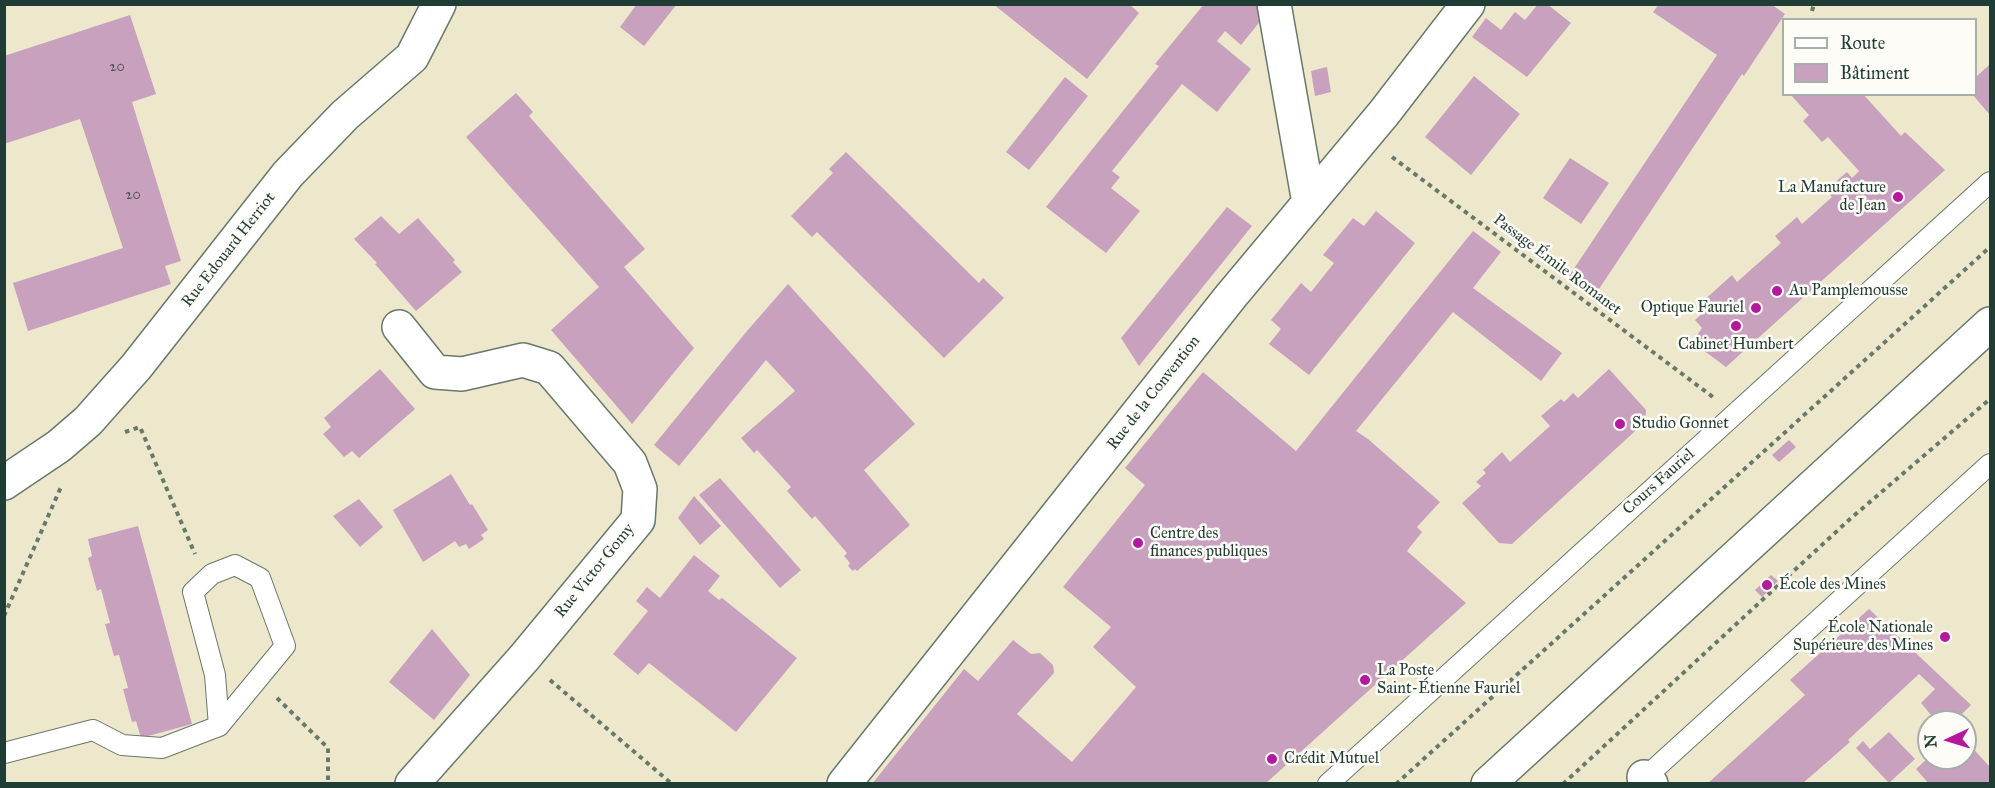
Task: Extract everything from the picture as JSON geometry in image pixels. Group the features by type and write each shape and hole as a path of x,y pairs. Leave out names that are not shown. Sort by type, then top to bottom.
{"street":[{"name":"Rue Edouard Herriot","path":"4,483 71,436 136,367 288,174 345,115 412,57 439,4"},
{"path":"1274,4 1309,203"},
{"name":"Rue de la Convention","path":"844,783 1231,296 1365,136 1468,4"},
{"path":"1488,783 1990,324"},
{"name":"Rue Victor Gomy","path":"399,327 435,372 462,374 523,360 549,368 630,463 640,489 638,519 524,658 412,783"}],"lane":[{"name":"Cours Fauriel","path":"1328,783 1990,182"},
{"path":"1644,781 1990,464"},
{"path":"4,753 93,730 122,745 162,748 219,726 285,646 260,578 235,565 212,574 193,592 215,675 219,726"}],"path":[{"path":"1812,11 1814,4"},
{"name":"Passage Émile Romanet","path":"1365,136 1735,414"},
{"path":"1396,783 1990,247"},
{"path":"1563,783 1850,519 1990,399"},
{"path":"4,616 66,475 71,436 99,442 140,427 206,580"},
{"path":"524,658 672,783"},
{"path":"259,679 328,748 328,783"}],"building":[{"path":"637,4 677,4 644,46 620,27"},
{"path":"993,4 1129,4 1139,13 1087,79"},
{"path":"1204,4 1259,4 1262,19 1241,45 1225,31 1217,41 1251,69 1217,112 1182,84 1112,171 1120,177 1111,188 1140,211 1106,253 1046,207 1159,66 1155,64"},
{"path":"1538,4 1547,4 1571,23 1527,77 1472,37 1486,18 1501,30 1515,12 1525,20"},
{"path":"1659,4 1771,4 1785,14 1744,76 1742,74 1595,295 1569,276 1717,55 1653,12"},
{"path":"130,15 156,94 132,102 181,261 165,266 171,284 28,331 13,283 123,248 80,119 4,144 4,56"},
{"path":"1990,64 1990,115 1974,96 1977,96 1977,76"},
{"path":"1327,67 1331,92 1315,96 1311,71"},
{"path":"1474,76 1520,114 1471,175 1425,137"},
{"path":"1065,77 1088,96 1029,170 1006,152"},
{"path":"516,93 533,112 529,116 645,249 624,267 694,348 632,424 551,330 599,287 466,137"},
{"path":"1792,96 1865,96 1901,136 1905,132 1945,170 1726,367 1692,342 1702,328 1695,320 1708,308 1702,302 1732,275 1737,282 1781,243 1775,236 1797,217 1802,224 1832,197 1826,190 1847,172 1852,178 1859,171 1828,137 1822,142 1803,121 1809,115"},
{"path":"846,152 979,283 983,278 1004,298 944,358 817,232 812,237 791,216 833,173 829,169"},
{"path":"1570,158 1609,183 1581,224 1543,198"},
{"path":"1227,207 1252,226 1139,366 1121,338"},
{"path":"1376,211 1415,243 1309,375 1269,344 1281,329 1271,320 1301,283 1311,292 1334,263 1323,255 1353,218 1364,226"},
{"path":"381,216 399,234 418,218 455,260 453,262 462,272 416,311 354,239"},
{"path":"1473,231 1501,252 1473,288 1562,353 1541,381 1453,312 1356,431 1440,502 1417,527 1422,532 1407,551 1466,603 1265,784 872,784 964,669 978,681 1013,640 1031,654 1040,653 1053,665 1054,673 1017,714 1072,762 1136,687 1093,647 1111,627 1063,587 1145,485 1125,468 1203,372 1296,451"},
{"path":"788,284 915,424 864,470 910,525 857,571 855,569 853,571 848,566 850,563 844,556 847,553 815,516 812,519 787,491 791,487 757,450 754,453 741,438 795,391 766,360 679,466 654,445"},
{"path":"380,369 415,409 359,458 352,451 344,457 323,434 331,427 324,418"},
{"path":"1609,369 1646,410 1645,422 1512,544 1499,543 1462,503 1481,486 1476,482 1486,473 1483,470 1502,452 1510,462 1550,426 1541,416 1561,399 1564,402 1573,393 1578,398"},
{"path":"1789,440 1796,447 1779,462 1772,455"},
{"path":"451,474 488,530 481,535 484,539 469,549 466,544 459,547 455,541 423,562 393,510"},
{"path":"720,478 801,570 780,588 699,495"},
{"path":"694,496 721,526 700,545 678,518"},
{"path":"359,499 383,527 360,547 333,516"},
{"path":"138,526 192,724 141,738 136,721 132,722 123,689 128,688 119,655 114,656 105,624 110,623 101,589 97,591 88,558 92,556 88,539"},
{"path":"694,555 720,576 708,591 719,600 722,598 797,658 736,732 649,663 638,675 613,654 648,611 636,601 647,587 660,598"},
{"path":"1771,575 1778,581 1762,597 1755,590"},
{"path":"1869,609 1971,705 1966,710 1927,710 1921,703 1935,689 1919,674 1848,740 1850,742 1802,784 1707,784 1805,695 1790,680"},
{"path":"432,629 470,675 434,720 389,682"},
{"path":"1889,732 1915,759 1889,783 1856,748 1863,741 1870,749"},
{"path":"1977,753 1990,767 1990,784 1929,784 1916,769 1977,770"}],"place":[{"name":"La Manufacture de Jean","path":"1898,197"},
{"name":"Au Pamplemousse","path":"1777,291"},
{"name":"Optique Fauriel","path":"1756,308"},
{"name":"Cabinet Humbert","path":"1736,326"},
{"name":"Studio Gonnet","path":"1620,424"},
{"name":"Centre des finances publiques","path":"1138,543"},
{"name":"École des Mines","path":"1767,585"},
{"name":"École Nationale Supérieure des Mines","path":"1945,637"},
{"name":"La Poste Saint-Étienne Fauriel","path":"1365,680"},
{"name":"Crédit Mutuel","path":"1272,759"}]}
